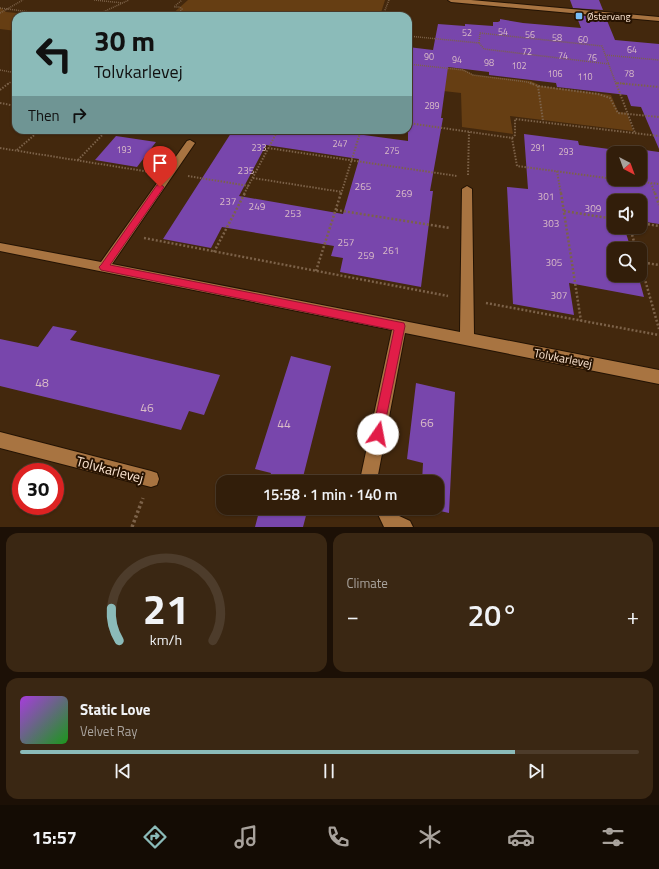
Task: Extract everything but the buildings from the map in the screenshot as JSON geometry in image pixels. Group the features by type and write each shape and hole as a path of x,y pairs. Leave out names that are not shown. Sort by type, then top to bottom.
{"street":[{"path":"451,0 514,3 659,19"},
{"path":"104,267 190,143"},
{"path":"467,183 468,339"},
{"name":"Tolvkarlevej","path":"0,246 659,377"},
{"path":"369,475 400,326"},
{"name":"Tolvkarlevej","path":"0,440 151,479"},
{"path":"388,515 391,522 404,527"}],"path":[{"path":"0,13 23,0"},
{"path":"94,0 124,3"},
{"path":"99,12 129,0"},
{"path":"180,12 182,9 174,6 182,0"},
{"path":"384,12 389,0"},
{"path":"0,8 24,12"},
{"path":"479,43 480,33 602,46 635,133"},
{"path":"412,36 479,43 484,49 609,64"},
{"path":"605,54 659,60"},
{"path":"412,64 462,70 473,75 598,94 610,98 618,113 659,117"},
{"path":"0,70 12,72"},
{"path":"0,90 12,81"},
{"path":"616,82 659,87"},
{"path":"538,86 543,121"},
{"path":"0,103 12,105"},
{"path":"607,177 517,166 512,138 515,135 515,119 543,121 659,136"},
{"path":"412,124 512,138"},
{"path":"268,148 352,160 467,183 469,132"},
{"path":"16,151 35,134"},
{"path":"77,160 103,134"},
{"path":"214,252 276,134"},
{"path":"316,271 360,134"},
{"path":"0,148 249,186"},
{"path":"557,171 581,321"},
{"path":"253,178 342,192"},
{"path":"647,183 659,184"},
{"path":"651,183 659,205"},
{"path":"336,210 467,231"},
{"path":"564,211 607,218"},
{"path":"647,224 659,226"},
{"path":"126,235 659,335"},
{"path":"647,263 659,265"},
{"path":"646,282 659,329"},
{"path":"132,527 151,479"}],"shaded area":[{"path":"188,0 385,0 381,12 174,12"},
{"path":"0,7 6,12 12,13 12,30 0,29"},
{"path":"412,63 463,69 474,75 531,81 541,86 611,95 618,112 627,113 633,131 510,116 513,134 462,127 461,93 412,87"}],"place":[{"name":"Østervang","path":"579,16"}],"route":[{"path":"160,187 104,267 400,326 378,434"}]}
